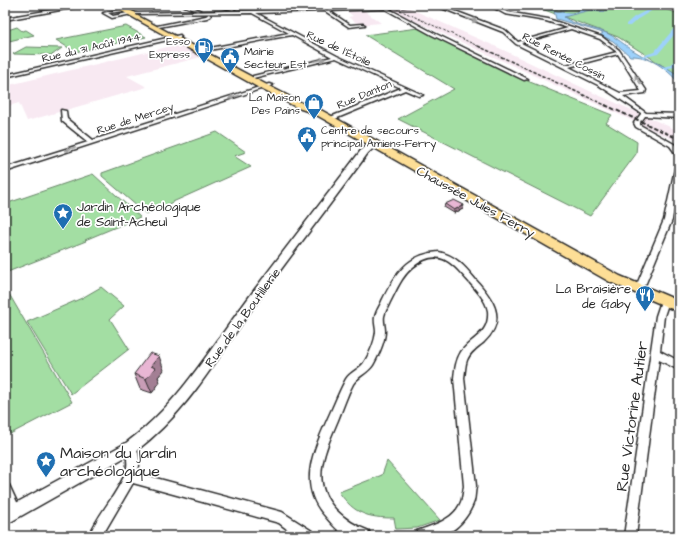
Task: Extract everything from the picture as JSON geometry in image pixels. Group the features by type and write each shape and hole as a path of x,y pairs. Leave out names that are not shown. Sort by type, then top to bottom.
{"main road":[{"name":"Chaussée Jules Ferry","path":"114,5 128,10 133,15 206,50 255,77 268,86"},
{"path":"128,10 140,15 180,38"},
{"name":"Chaussée Jules Ferry","path":"180,38 268,86 314,108 316,111 374,144 636,290 646,299 679,307"},
{"name":"Chaussée Jules Ferry","path":"664,304 679,316"}],"street":[{"path":"5,19 86,5"},
{"path":"154,5 103,14 112,17 128,10 252,12 388,8"},
{"path":"159,26 210,16 204,12 184,5"},
{"path":"218,5 241,12"},
{"path":"312,5 325,10 349,26 363,25"},
{"path":"377,5 388,8 433,34 526,79"},
{"path":"404,6 417,5"},
{"name":"Rue Renée Cossin","path":"436,5 507,33 517,43 619,95 640,109 643,115"},
{"path":"491,5 508,13 547,20 572,28 601,38 609,43 618,53 644,90 643,92 619,95"},
{"path":"286,8 293,11"},
{"name":"Rue de l'Étoile","path":"252,12 336,57 421,95"},
{"path":"517,43 572,28"},
{"path":"206,50 291,34"},
{"name":"Rue du 31 Août 1944","path":"5,76 180,38"},
{"path":"564,67 618,53"},
{"path":"255,77 336,57"},
{"name":"Rue de Mercey","path":"5,170 268,86"},
{"name":"Rue Danton","path":"330,119 405,88"},
{"path":"63,111 64,120 92,142"},
{"path":"679,116 643,115 637,123 638,126 672,145 676,149 679,156"},
{"name":"Rue de la Boutillerie","path":"10,514 131,448 148,436 174,410 248,307 365,150 374,144"},
{"path":"636,290 642,283 668,220 679,164"},
{"path":"355,535 330,514 321,498 315,482 315,465 321,447 351,380 367,365 381,333 378,318 396,278 413,264 430,256 439,255 452,258 489,301 492,310 492,319 491,328 485,336 466,353 461,364 459,378 470,486 468,502 452,524 436,532 422,536"},
{"name":"Rue Victorine Autier","path":"630,536 655,353 664,304"},
{"path":"655,353 679,366"},
{"path":"96,536 102,521 130,477 134,463 131,448"},
{"path":"130,477 282,518 307,536"},
{"path":"5,489 10,514"}],"shaded area":[{"path":"380,5 402,5 499,48 679,131 679,142"},
{"path":"362,9 381,23 359,25 348,17 353,16 345,10"},
{"path":"180,44 199,54 197,56 201,57 127,76 147,87 27,121 19,103 5,107 5,86"}],"green space":[{"path":"531,5 538,5 559,10 568,8 582,10 591,5 654,5 679,14 679,76 618,37"},
{"path":"126,26 146,37 75,52 56,40"},
{"path":"17,27 22,31 26,30 34,35 5,42 5,31"},
{"path":"418,28 530,82 612,115 606,123 637,142 636,154 590,216 398,119 454,89 365,35"},
{"path":"26,47 62,48 52,55 13,54"},
{"path":"217,132 246,152 234,156 251,167 146,214 102,176 102,173"},
{"path":"93,174 140,217 85,240 86,241 5,273 5,204"},
{"path":"5,287 72,402 10,434 5,419"},
{"path":"101,287 124,306 110,319 129,349 71,394 27,322 82,298"},
{"path":"387,461 440,520 417,528 396,529 394,518 369,516 362,513 350,505 339,492 382,475"}],"water":[{"path":"528,5 568,13 575,12 592,5 595,5 592,9 604,11 612,8 604,12 590,10 564,17 583,26 613,36 632,50 651,60 637,56 630,56 613,41 600,35 603,33 556,19 554,11"},
{"path":"651,60 679,76 679,83 669,73"}],"building":[{"path":"454,200 464,205 454,210 445,204"},
{"path":"150,353 159,356 151,366 155,368 146,379 134,374"}],"waterway":[{"path":"674,5 679,7"},
{"path":"628,25 636,18 654,8"},
{"path":"556,12 566,9"},
{"path":"644,57 656,53 679,26"},
{"path":"665,68 672,66 679,58"}],"railway":[{"path":"389,5 480,47"},
{"path":"478,46 607,106"},
{"path":"605,105 679,139"}],"place":[{"name":"Esso Express","path":"204,64"},
{"name":"Mairie Secteur Est","path":"230,74"},
{"name":"La Maison Des Pains","path":"314,120"},
{"name":"Centre de secours principal Amiens-Ferry","path":"307,153"},
{"name":"Jardin Archéologique de Saint-Acheul","path":"63,230"},
{"name":"La Braisière de Gaby","path":"645,312"},
{"name":"Maison du jardin archéologique","path":"46,478"}]}
